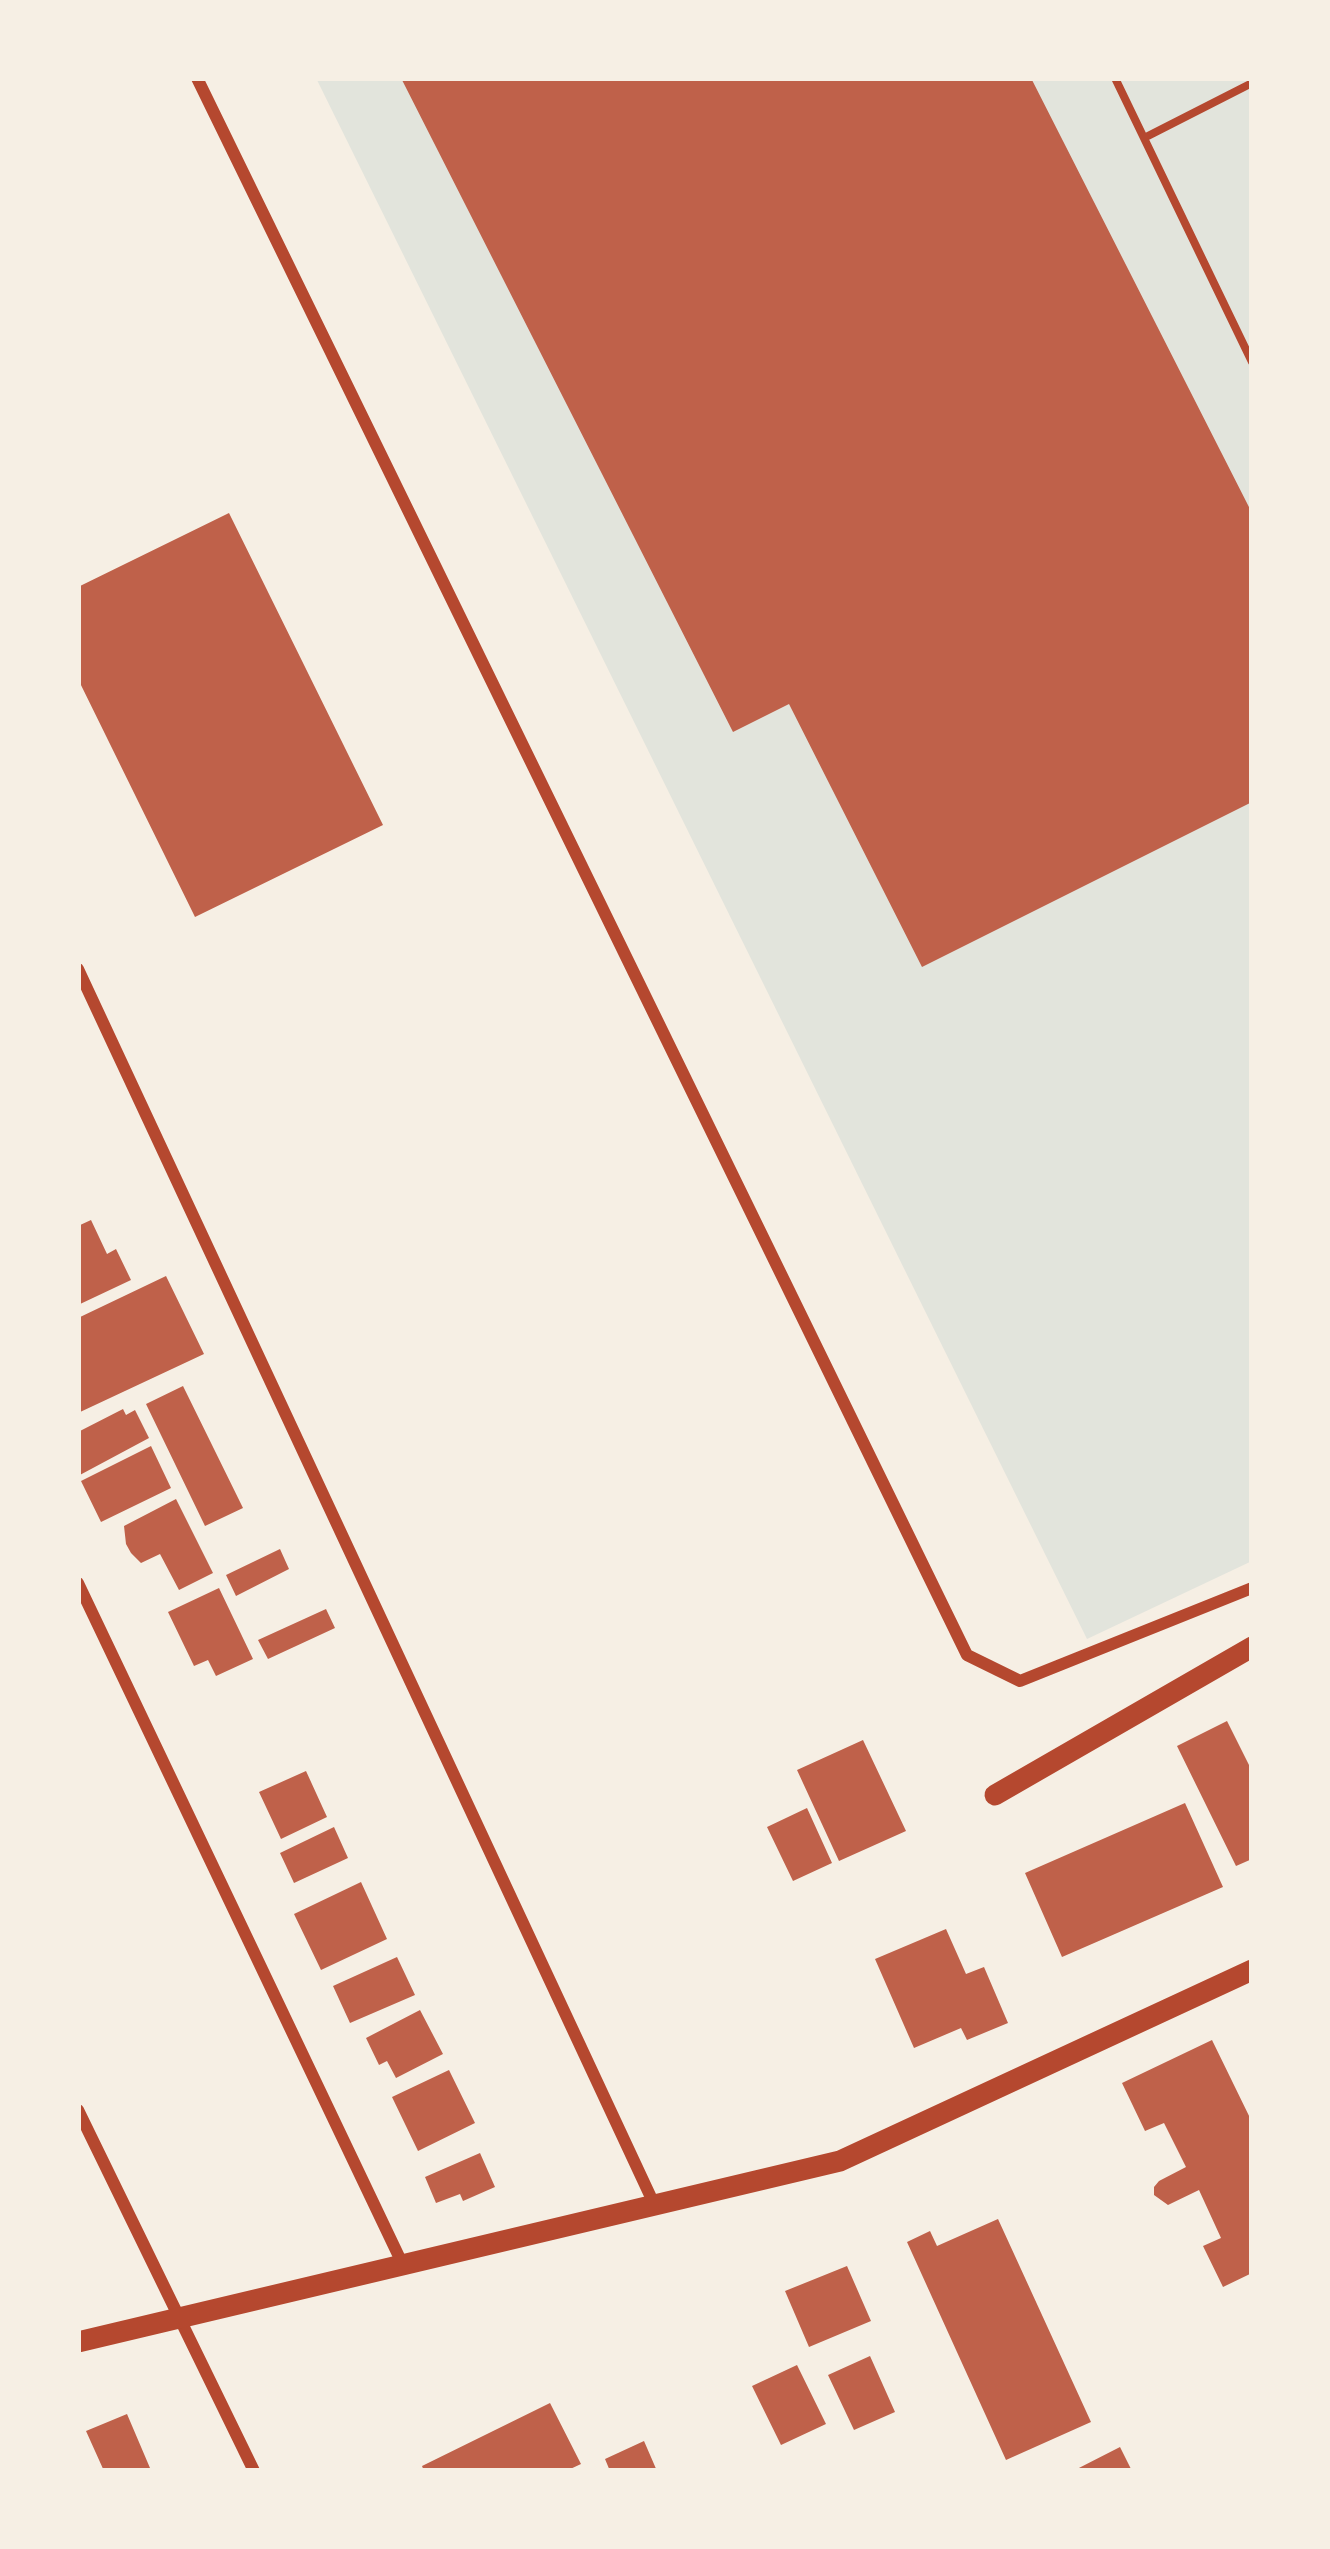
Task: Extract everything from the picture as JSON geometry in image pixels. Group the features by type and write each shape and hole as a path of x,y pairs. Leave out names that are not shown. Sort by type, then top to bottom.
{"street":[{"path":"196,78 968,1655 1020,1682 1252,1588"},
{"path":"78,969 655,2206"},
{"path":"78,1582 403,2265"},
{"path":"995,1795 1252,1646"},
{"path":"78,2342 840,2161 1252,1970"},
{"path":"78,2110 254,2471"}],"path":[{"path":"1115,78 1252,362"},
{"path":"1144,138 1248,85 1252,100"}],"shaded area":[{"path":"316,78 1252,78 1252,1561 1087,1639"}],"building":[{"path":"401,78 1031,78 1252,513 1252,802 922,967 789,704 733,732"},
{"path":"229,513 383,825 195,917 78,679 78,587"},
{"path":"91,1220 107,1254 116,1249 131,1280 78,1305 78,1226"},
{"path":"166,1276 204,1354 78,1413 78,1318"},
{"path":"183,1386 243,1508 205,1526 146,1404"},
{"path":"123,1409 126,1415 135,1410 149,1438 78,1476 78,1432"},
{"path":"151,1446 171,1488 101,1522 81,1481"},
{"path":"176,1499 213,1573 179,1590 160,1554 141,1563 131,1553 124,1526"},
{"path":"280,1549 289,1569 236,1596 226,1575"},
{"path":"219,1588 253,1659 216,1676 208,1660 194,1666 168,1612"},
{"path":"326,1609 335,1628 268,1659 258,1640"},
{"path":"1227,1721 1252,1771 1252,1859 1236,1866 1177,1746"},
{"path":"863,1740 906,1831 839,1861 797,1770"},
{"path":"306,1771 327,1817 281,1839 259,1792"},
{"path":"1185,1803 1223,1887 1062,1957 1025,1873"},
{"path":"807,1808 832,1863 793,1881 767,1827"},
{"path":"334,1827 348,1858 294,1883 280,1853"},
{"path":"361,1882 387,1939 321,1970 294,1914"},
{"path":"946,1929 966,1974 984,1967 1008,2023 967,2040 961,2028 914,2048 875,1959"},
{"path":"397,1957 415,1995 350,2023 333,1986"},
{"path":"420,2010 443,2054 396,2078 387,2061 379,2065 366,2038"},
{"path":"1212,2040 1252,2122 1252,2273 1223,2287 1203,2246 1221,2238 1199,2190 1168,2205 1154,2195 1159,2181 1186,2167 1164,2123 1145,2131 1122,2083"},
{"path":"449,2070 475,2123 418,2151 392,2097"},
{"path":"480,2153 495,2187 463,2201 460,2194 436,2203 425,2177"},
{"path":"998,2219 1091,2422 1006,2460 907,2242 930,2231 937,2246"},
{"path":"847,2266 871,2321 809,2347 785,2291"},
{"path":"870,2356 895,2412 854,2430 828,2375"},
{"path":"797,2365 826,2424 781,2445 752,2386"},
{"path":"550,2403 581,2464 566,2471 424,2471 422,2466"},
{"path":"127,2414 150,2468 104,2471 86,2431"},
{"path":"644,2441 657,2471 610,2471 605,2459"},
{"path":"1120,2447 1132,2471 1073,2471"}]}
